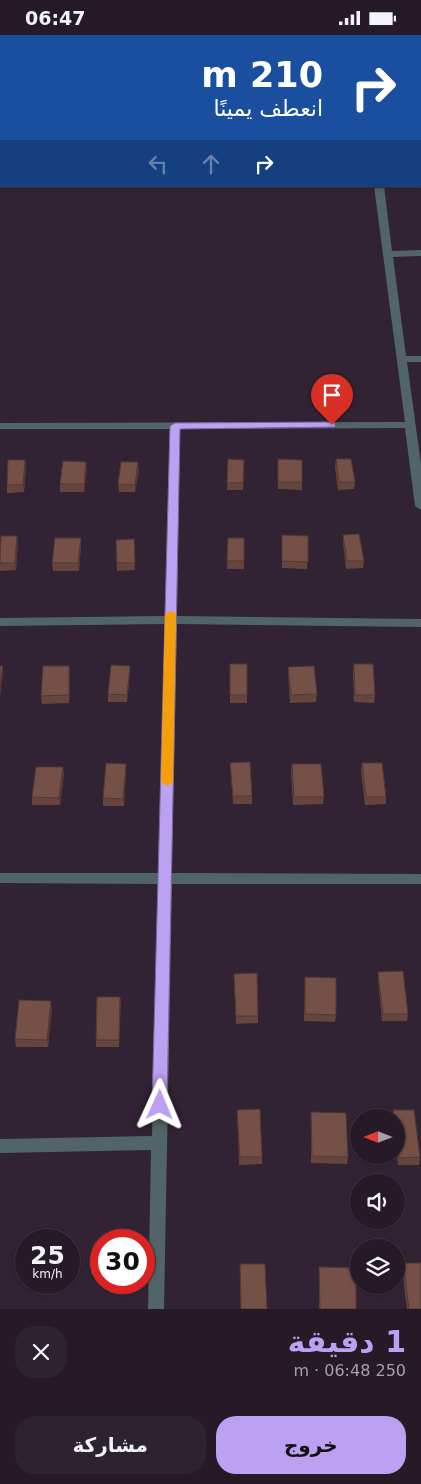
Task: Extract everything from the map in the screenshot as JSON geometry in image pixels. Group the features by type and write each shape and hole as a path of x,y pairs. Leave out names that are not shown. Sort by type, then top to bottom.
{"street":[{"path":"379,187 410,425 419,476 421,506"},
{"path":"388,254 421,253"},
{"path":"402,359 421,359"},
{"path":"0,427 410,425"},
{"path":"156,1309 175,426"},
{"path":"0,622 171,620 421,623"},
{"path":"0,879 421,879"},
{"path":"0,1145 159,1143"}],"building":[{"path":"228,459 244,460 243,483 227,483"},
{"path":"278,459 302,460 302,482 278,482"},
{"path":"336,459 351,459 355,482 339,482"},
{"path":"8,460 25,460 23,485 7,485"},
{"path":"63,461 86,462 84,484 60,484"},
{"path":"121,462 138,462 135,485 118,484"},
{"path":"359,534 364,561 347,561 343,535"},
{"path":"282,535 308,536 308,562 282,561"},
{"path":"1,536 17,536 15,563 0,563"},
{"path":"55,538 81,538 78,563 52,563"},
{"path":"228,538 244,538 244,561 227,561"},
{"path":"134,539 135,563 117,563 116,540"},
{"path":"230,664 247,664 247,695 230,695"},
{"path":"354,664 373,664 375,695 355,695"},
{"path":"111,665 130,666 127,695 108,694"},
{"path":"0,666 3,666 0,685"},
{"path":"43,666 69,666 69,695 41,696"},
{"path":"314,666 317,694 291,695 288,667"},
{"path":"250,762 252,796 233,796 230,763"},
{"path":"106,763 126,764 123,799 103,798"},
{"path":"362,763 382,763 386,797 366,797"},
{"path":"292,764 321,764 324,797 294,797"},
{"path":"36,767 63,767 59,798 32,797"},
{"path":"403,971 408,1014 383,1014 378,972"},
{"path":"257,973 258,1016 236,1016 234,974"},
{"path":"305,977 336,978 336,1015 305,1014"},
{"path":"97,997 120,997 119,1040 96,1040"},
{"path":"19,1000 51,1001 47,1040 15,1039"},
{"path":"260,1109 262,1157 240,1157 237,1110"},
{"path":"405,1110 414,1110 420,1157 405,1158"},
{"path":"311,1112 346,1113 348,1157 312,1156"},
{"path":"405,1263 421,1263 421,1309 409,1309"},
{"path":"240,1264 265,1264 267,1309 241,1309"},
{"path":"319,1267 350,1268 350,1294 356,1294 356,1309 320,1309"}],"slow traffic":[{"path":"167,782 171,614"}],"route":[{"path":"160,1105 175,426 332,425"}]}
